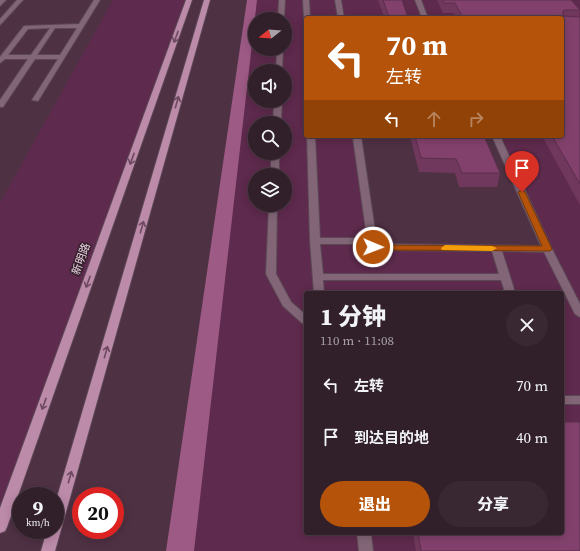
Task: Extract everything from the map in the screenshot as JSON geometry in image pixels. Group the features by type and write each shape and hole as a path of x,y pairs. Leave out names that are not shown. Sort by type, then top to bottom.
{"main road":[{"name":"新明路","path":"0,527 189,0"},
{"path":"64,498 207,0"},
{"path":"48,551 52,539"}],"lane":[{"path":"0,4 4,0"},
{"path":"0,14 13,0"},
{"path":"0,18 16,0"},
{"path":"0,23 20,0"},
{"path":"36,100 97,0"},
{"path":"281,12 282,0"},
{"path":"306,0 307,16"},
{"path":"338,0 340,16"},
{"path":"418,0 424,16"},
{"path":"0,105 54,26"},
{"path":"1,59 26,27 81,26"},
{"path":"1,59 62,57"},
{"path":"311,138 315,242 319,291"},
{"path":"357,138 373,247 547,249"},
{"path":"497,138 547,249 580,314"},
{"path":"273,212 271,274 287,304 304,319"},
{"path":"315,242 372,241"},
{"path":"496,248 509,289 508,291"},
{"path":"318,277 505,277"},
{"path":"564,400 580,400"},
{"path":"364,535 366,551"}],"shaded area":[{"path":"0,0 580,0 580,551 0,551"},
{"path":"113,0 187,0 0,523 0,203"},
{"path":"252,0 580,0 580,551 180,551 248,31 248,56 292,56 292,12 250,12"}],"building":[{"path":"383,0 402,0 407,16 389,16"},
{"path":"443,0 571,0 580,10 564,10 563,16 462,16 455,3 444,3"},
{"path":"564,16 580,17 580,184 553,138 564,138"},
{"path":"416,138 485,138 500,173 462,173 456,159 421,158"},
{"path":"564,422 580,422 580,551 421,551 418,535 564,535"}],"waterway":[{"path":"180,551 252,0"}],"slow traffic":[{"path":"445,248 492,248"}],"route":[{"path":"373,247 547,249 522,192"}]}
